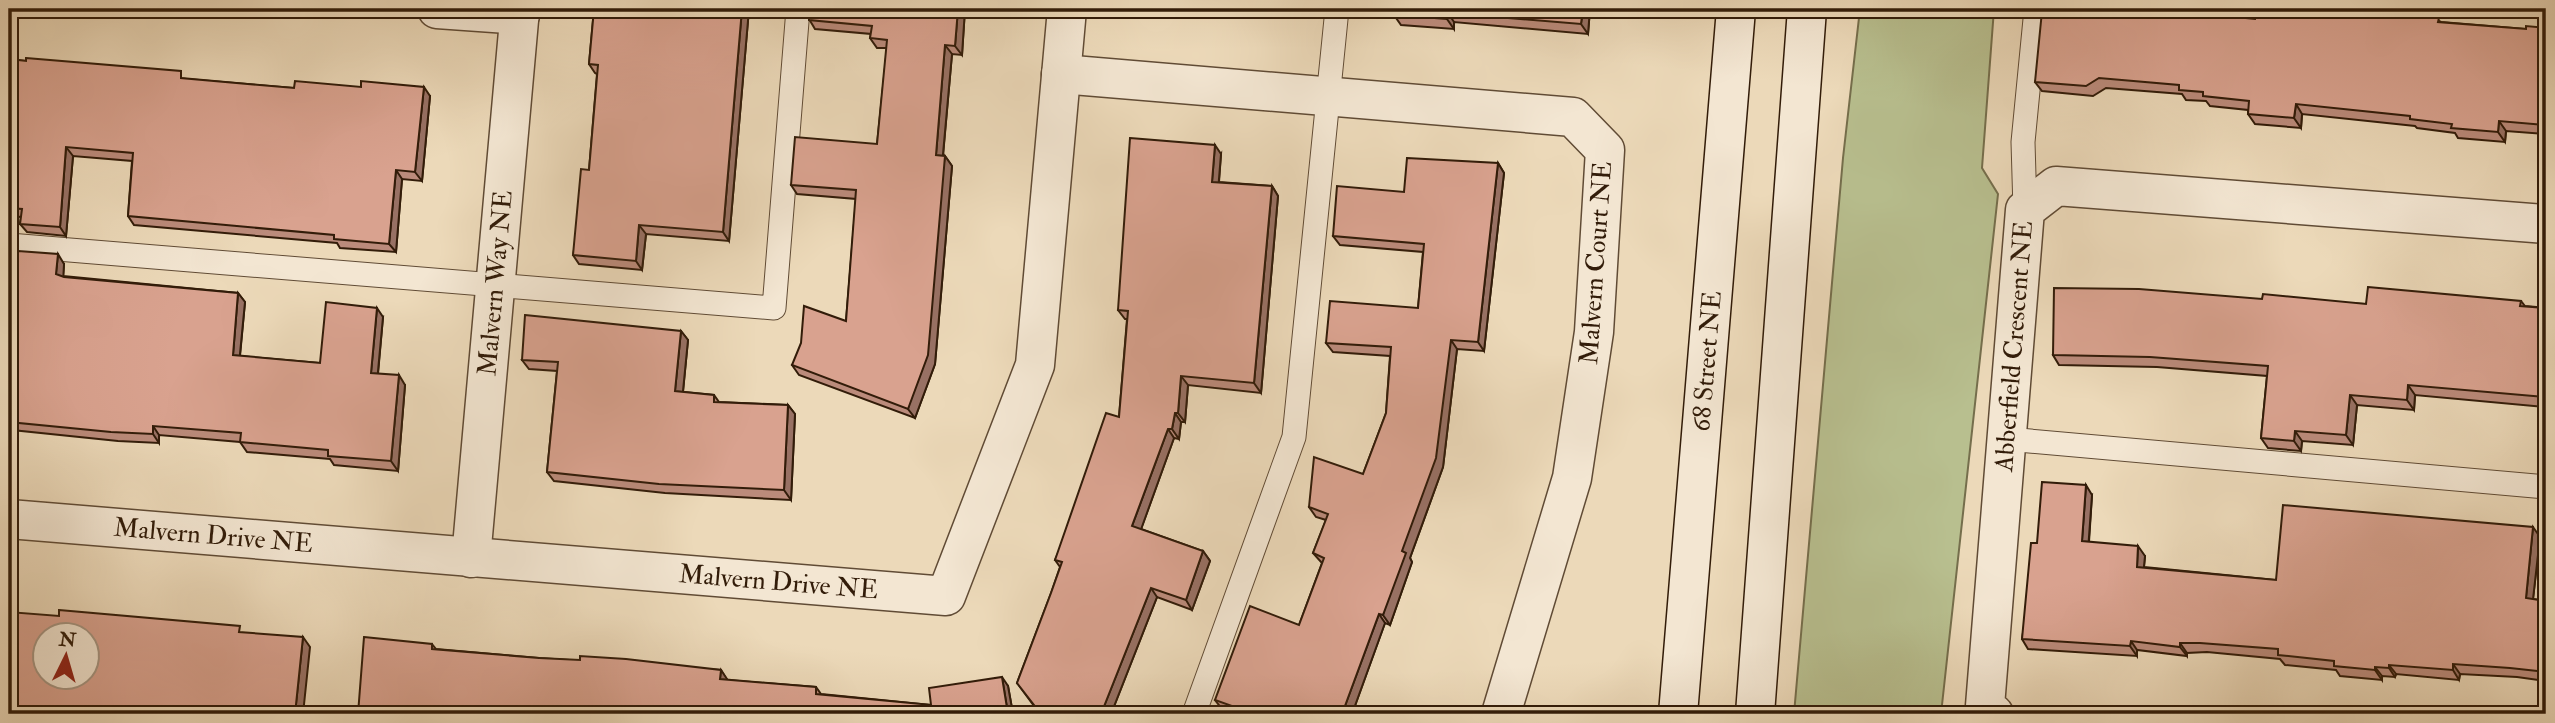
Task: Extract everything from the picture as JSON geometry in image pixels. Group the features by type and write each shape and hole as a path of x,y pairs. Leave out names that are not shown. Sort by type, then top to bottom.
{"street":[{"path":"437,9 520,12"},
{"name":"Malvern Drive NE","path":"9,519 946,596 1035,365 1067,9"},
{"name":"68 Street NE","path":"1678,714 1736,9"},
{"path":"1755,714 1807,9"},
{"name":"Malvern Way NE","path":"471,558 520,12"},
{"name":"Malvern Court NE","path":"1061,74 1573,117 1605,150 1594,332 1572,478 1501,714"},
{"name":"Abberfield Crescent NE","path":"1987,711 2025,210 2056,186 2546,224"}],"lane":[{"path":"9,245 774,308 798,9"},
{"path":"1194,714 1294,437 1331,97 1337,9"},
{"path":"2025,210 2023,142 2036,9"},
{"path":"2007,439 2546,487"}],"green space":[{"path":"1860,9 1994,9 1982,168 1998,194 1941,714 1794,714 1843,158"}],"building":[{"path":"594,9 742,9 723,232 639,225 636,261 573,255 581,169 589,170 598,65 589,64"},
{"path":"806,9 958,9 955,46 945,45 936,155 945,156 928,355 908,409 792,365 801,343 804,306 846,321 856,190 791,185 795,137 877,144 887,40 870,38 872,26 809,20"},
{"path":"1395,9 1583,9 1581,24 1448,13 1447,19 1394,15"},
{"path":"2063,9 2162,9 2255,19 2256,10 2336,17 2337,9 2426,9 2425,17 2439,18 2438,22 2526,29 2526,26 2546,28 2546,125 2499,121 2498,132 2451,128 2452,124 2410,119 2410,116 2296,104 2294,118 2248,114 2249,101 2203,96 2203,92 2179,90 2179,85 2099,78 2086,86 2035,82 2042,11 2063,13"},
{"path":"26,58 181,71 181,78 294,88 295,81 361,87 361,81 424,87 415,172 396,170 389,244 334,239 334,235 128,216 133,153 66,147 60,227 20,224 22,209 9,208 9,59 26,61"},
{"path":"1130,138 1215,145 1212,182 1272,186 1254,383 1181,376 1178,413 1175,413 1172,429 1168,429 1132,526 1203,551 1186,600 1151,588 1101,714 1041,714 1017,683 1062,562 1055,560 1106,413 1119,417 1128,311 1118,310"},
{"path":"1407,158 1498,163 1478,342 1451,340 1436,458 1402,551 1406,553 1383,615 1379,614 1342,714 1254,714 1215,700 1250,606 1299,625 1324,558 1313,553 1328,514 1309,507 1314,457 1363,474 1386,413 1391,347 1326,343 1330,301 1418,308 1424,244 1333,236 1337,186 1404,192"},
{"path":"18,251 58,254 56,274 64,277 238,293 233,355 320,363 326,302 377,308 371,373 399,375 391,461 328,456 328,450 240,442 241,433 153,426 153,434 9,422 9,272 15,273"},
{"path":"2368,287 2521,301 2520,306 2546,308 2546,397 2408,385 2407,400 2350,395 2346,435 2295,431 2294,441 2261,438 2268,366 2150,357 2053,355 2054,288 2139,289 2262,299 2263,294 2366,304"},
{"path":"525,315 681,331 675,391 714,395 714,402 788,405 784,490 659,484 547,472 558,362 522,360"},
{"path":"2042,482 2086,485 2082,541 2138,546 2137,567 2276,580 2283,505 2533,527 2526,598 2546,601 2546,672 2453,664 2453,670 2389,665 2389,668 2375,667 2375,670 2334,666 2334,661 2278,655 2278,649 2200,643 2180,643 2180,647 2131,641 2130,646 2022,639 2031,543 2037,543"},
{"path":"59,610 240,626 239,632 303,637 295,714 9,714 9,612 59,616"},
{"path":"364,637 432,644 432,649 539,658 580,660 580,656 626,659 721,670 720,679 816,687 816,694 931,705 929,688 1002,677 1008,714 464,714 411,709 411,714 358,714"}]}
